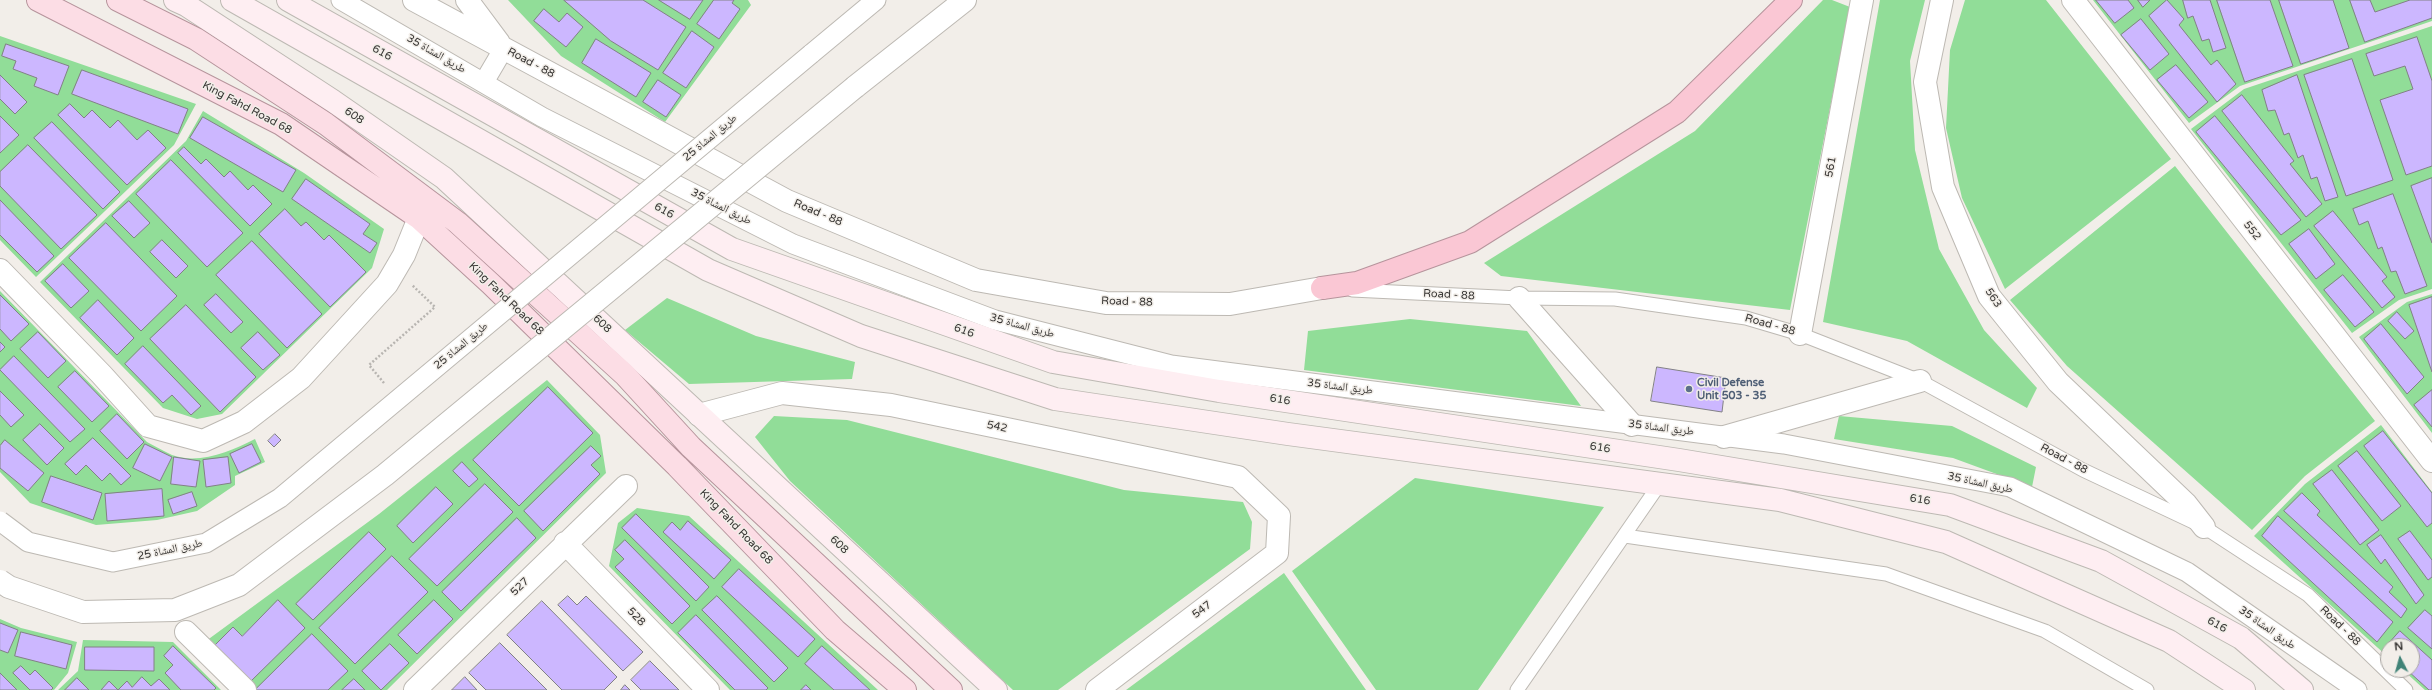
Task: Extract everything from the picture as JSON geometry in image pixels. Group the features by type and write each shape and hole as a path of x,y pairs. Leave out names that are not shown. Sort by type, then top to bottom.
{"highway":[{"path":"1322,288 1356,283 1470,242 1677,112 1791,0"}],"main road":[{"name":"King Fahd Road 68","path":"38,0 281,124 419,218 491,284 677,466 835,630 905,690"},
{"name":"King Fahd Road 68","path":"118,0 196,39 326,124 458,223 626,375 691,447 951,690"},
{"name":"608","path":"175,0 186,5 333,101 444,178 996,690"},
{"path":"232,0 708,270 860,336 1055,399 1288,434 1659,485 1780,500 1946,542 2169,641 2244,690"},
{"name":"616","path":"288,0 732,249 1053,362 1219,391 1679,460 1950,505 2101,560 2241,638 2302,690"}],"street":[{"name":"طريق المشاة 35","path":"341,0 542,117 793,244 995,320 1171,365 1784,444 2010,487 2186,572 2358,690"},
{"path":"414,0 504,48 484,82"},
{"name":"Road - 88","path":"467,0 504,48 788,201 976,280 1106,303 1230,304 1322,288"},
{"name":"طريق المشاة 25","path":"0,521 28,542 114,562 206,543 280,498 876,0"},
{"path":"0,581 9,587 83,612 175,610 239,585 386,475 855,87 965,0"},
{"name":"561","path":"1800,334 1862,0"},
{"name":"563","path":"1942,0 1925,82 1943,187 1989,296 2058,382 2186,504 2204,527"},
{"name":"552","path":"2073,0 2432,462"},
{"path":"0,270 148,426 203,441 244,422 301,378 387,284 404,255 419,218"},
{"path":"1519,298 1632,425"},
{"path":"1724,437 1920,381"},
{"name":"542","path":"699,415 782,393 891,405 1238,477 1279,516"},
{"name":"527","path":"415,690 565,543 626,486"},
{"name":"547","path":"1097,690 1277,553 1279,516"},
{"name":"528","path":"565,543 708,690"},
{"path":"186,632 245,690"}],"lane":[{"name":"Road - 88","path":"1322,288 1519,298 1615,299 1746,318 1800,334 1920,381 2083,470 2204,527 2308,595 2406,690"},
{"path":"1517,690 1659,485"},
{"path":"1625,536 1886,574 2045,631 2147,690"}],"path":[{"path":"369,365 435,307 396,270"}],"green space":[{"path":"508,0 748,0 751,5 665,122 561,56"},
{"path":"1823,0 1832,0 1850,7 1790,310 1501,276 1484,263 1695,131"},
{"path":"1880,0 1925,0 1910,61 1915,150 1939,249 1984,330 2037,388 2027,408 1907,341 1823,322"},
{"path":"1965,0 2046,0 2171,159 2005,289 1962,198 1946,128 1950,50"},
{"path":"2093,0 2432,0 2432,21 2240,86 2189,123"},
{"path":"2432,26 2432,289 2399,300 2352,333 2191,129 2244,89"},
{"path":"0,36 196,104 174,145 36,277 0,240"},
{"path":"203,111 304,173 384,229 372,268 222,414 197,419 163,408 40,282 186,141"},
{"path":"2175,166 2375,421 2305,476 2252,530 2067,366 2010,300"},
{"path":"0,291 147,442 172,455 182,458 193,458 225,452 255,439 265,462 235,476 235,485 197,511 157,520 96,525 30,503 0,472"},
{"path":"2432,294 2432,433 2359,337 2407,302"},
{"path":"667,298 756,336 855,362 852,379 689,384 625,330"},
{"path":"1410,319 1527,331 1581,406 1304,370 1308,331"},
{"path":"547,380 600,435 606,473 387,690 254,690 206,641 379,514"},
{"path":"774,416 847,420 1124,490 1243,502 1252,522 1250,549 1058,690 1013,690 790,481 755,437"},
{"path":"1839,416 1952,426 2036,467 2032,487 1953,458 1834,439"},
{"path":"2381,425 2432,492 2432,690 2425,690 2412,678 2420,678 2420,638 2380,638 2380,650 2254,536 2305,484"},
{"path":"1415,478 1604,507 1478,690 1376,690 1292,571"},
{"path":"637,508 689,516 878,690 730,690 609,566 618,523"},
{"path":"1284,573 1366,690 1126,690"},
{"path":"0,619 21,628 77,642 68,673 54,690 0,690"},
{"path":"83,640 173,642 221,690 58,690 78,671"}],"building":[{"path":"564,0 643,0 686,27 658,70 611,41"},
{"path":"659,0 703,0 690,19"},
{"path":"714,0 734,0 732,3 740,9 719,39 697,24"},
{"path":"2096,0 2128,0 2134,8 2115,23"},
{"path":"2138,0 2150,0 2143,7"},
{"path":"2167,0 2184,19 2179,25 2211,65 2217,60 2236,84 2217,102 2149,16"},
{"path":"2183,0 2210,0 2226,48 2213,52 2209,39 2202,41 2193,16 2188,18"},
{"path":"2217,0 2270,0 2293,66 2245,82"},
{"path":"2279,0 2333,0 2349,48 2301,64"},
{"path":"2350,0 2370,0 2375,12 2410,0 2432,0 2432,18 2365,42"},
{"path":"544,9 559,22 567,13 583,27 566,47 534,21"},
{"path":"2141,19 2169,54 2150,70 2121,35"},
{"path":"692,31 714,47 686,88 663,73"},
{"path":"2417,37 2432,81 2432,166 2406,175 2380,100 2413,89 2405,66 2374,76 2366,54"},
{"path":"596,39 651,73 636,97 582,63"},
{"path":"6,44 69,66 58,95 34,86 37,78 13,69 16,61 2,56"},
{"path":"2352,59 2393,180 2346,196 2304,75"},
{"path":"2176,65 2208,102 2189,118 2157,80"},
{"path":"82,70 188,109 178,134 72,94"},
{"path":"0,75 27,102 15,114 0,99"},
{"path":"2297,75 2338,197 2325,201 2317,177 2311,179 2303,155 2298,158 2289,133 2284,135 2275,110 2268,111 2262,90"},
{"path":"658,80 681,95 666,117 643,102"},
{"path":"2242,95 2294,161 2290,164 2322,204 2306,217 2222,111"},
{"path":"70,104 84,118 92,110 110,128 118,120 137,140 148,130 166,148 127,185 58,115"},
{"path":"0,116 19,135 0,153"},
{"path":"2215,116 2301,220 2281,235 2196,132"},
{"path":"203,117 296,170 283,192 190,138"},
{"path":"52,122 120,192 103,209 34,138"},
{"path":"28,145 97,215 61,249 0,186 0,172"},
{"path":"184,147 201,164 206,159 224,177 230,171 248,190 253,185 272,204 250,226 178,153"},
{"path":"171,160 243,233 207,267 136,194"},
{"path":"2432,178 2432,243 2411,186"},
{"path":"306,179 370,224 363,234 377,243 370,253 292,199"},
{"path":"2393,194 2427,286 2405,294 2396,271 2391,272 2382,247 2378,249 2368,221 2359,225 2353,209"},
{"path":"0,200 54,256 37,272 0,235"},
{"path":"129,201 150,223 134,238 112,216"},
{"path":"285,209 301,226 306,222 324,240 329,235 366,272 330,307 259,234"},
{"path":"2333,211 2387,277 2382,281 2395,297 2382,308 2314,226"},
{"path":"106,223 177,296 141,331 69,258"},
{"path":"2309,229 2335,264 2316,279 2289,244"},
{"path":"162,240 188,266 176,278 150,252"},
{"path":"252,241 322,314 287,348 216,275"},
{"path":"63,264 89,291 71,308 45,281"},
{"path":"2343,275 2374,312 2355,327 2324,290"},
{"path":"216,294 243,322 231,333 204,305"},
{"path":"0,295 29,324 11,341 0,329"},
{"path":"2432,297 2432,372 2409,305"},
{"path":"98,300 134,338 117,355 80,318"},
{"path":"186,305 256,377 220,412 150,339"},
{"path":"2397,312 2414,331 2405,339 2388,321"},
{"path":"2381,324 2424,377 2407,394 2364,339"},
{"path":"38,332 66,361 48,378 20,349"},
{"path":"258,332 280,355 263,370 241,348"},
{"path":"0,342 5,347 0,352"},
{"path":"143,346 201,406 191,415 172,395 163,403 125,364"},
{"path":"14,356 85,429 70,442 0,370"},
{"name":"Civil Defense Unit 503 - 35","path":"1657,367 1726,378 1722,412 1651,401"},
{"path":"75,371 109,406 92,422 58,387"},
{"path":"548,387 593,433 519,506 473,460"},
{"path":"2432,390 2432,427 2414,405"},
{"path":"0,391 24,415 11,427 0,415"},
{"path":"117,414 144,442 127,459 100,431"},
{"path":"40,424 64,448 47,465 23,440"},
{"path":"2383,431 2432,493 2432,523 2427,527 2364,446"},
{"path":"275,434 281,440 274,447 268,441"},
{"path":"93,438 131,476 121,485 110,473 102,481 86,465 76,475 65,464"},
{"path":"5,440 44,473 28,491 0,468 0,446"},
{"path":"145,444 172,457 160,481 133,468"},
{"path":"252,444 261,462 239,473 230,454"},
{"path":"591,446 601,456 591,465 600,474 543,531 524,511"},
{"path":"2357,451 2401,506 2382,521 2338,466"},
{"path":"174,457 200,461 196,487 171,484"},
{"path":"228,457 231,483 206,487 203,460"},
{"path":"462,462 478,479 469,487 453,471"},
{"path":"2332,470 2379,530 2360,545 2313,484"},
{"path":"51,476 102,493 93,520 42,502"},
{"path":"485,484 513,512 437,586 409,559"},
{"path":"436,487 453,504 413,543 397,526"},
{"path":"162,489 164,516 107,521 105,494"},
{"path":"192,492 197,506 173,514 168,500"},
{"path":"2302,493 2320,511 2317,515 2393,587 2389,592 2407,609 2401,618 2284,511"},
{"path":"636,514 709,587 696,601 622,528"},
{"path":"2278,516 2393,622 2377,642 2262,536"},
{"path":"517,518 536,538 461,611 442,592"},
{"path":"688,521 731,560 714,579 663,532 672,522 680,530"},
{"path":"2410,531 2432,560 2432,577 2428,580 2398,539"},
{"path":"369,532 386,549 313,620 296,604"},
{"path":"2381,535 2424,595 2416,604 2385,559 2381,564 2367,545"},
{"path":"625,540 690,606 672,624 615,567 624,559 615,550"},
{"path":"392,556 428,592 355,664 319,628"},
{"path":"739,569 815,639 798,657 722,587"},
{"path":"568,596 577,605 586,596 643,652 623,671 558,605"},
{"path":"717,596 788,668 774,682 702,610"},
{"path":"278,600 305,628 250,682 214,646 233,627 242,636"},
{"path":"434,600 453,619 417,654 398,635"},
{"path":"542,601 617,677 604,690 562,690 507,635"},
{"path":"2425,610 2432,616 2432,649 2420,638 2408,628"},
{"path":"696,615 768,688 766,690 735,690 678,633"},
{"path":"0,623 18,630 8,653 0,650"},
{"path":"2400,631 2408,638 2394,638"},
{"path":"21,632 72,645 66,669 15,656"},
{"path":"312,634 348,671 328,690 255,690"},
{"path":"500,643 547,690 486,690 469,673"},
{"path":"390,644 409,663 381,690 362,671"},
{"path":"173,646 216,688 214,690 181,690 165,673 173,665 164,656"},
{"path":"822,646 870,690 834,690 805,664"},
{"path":"85,647 154,647 154,671 85,670"},
{"path":"2420,649 2432,660 2432,690 2429,690 2416,678 2420,678"},
{"path":"650,661 679,690 641,690 631,680"},
{"path":"21,666 30,675 35,670 53,688 51,690 30,690 13,673"},
{"path":"0,673 17,690 0,690"},
{"path":"142,677 151,686 159,679 170,690 118,690 127,681 132,687"},
{"path":"465,677 477,690 452,690"},
{"path":"77,678 89,690 65,690"},
{"path":"354,679 365,690 342,690"},
{"path":"109,681 118,690 101,690"},
{"path":"625,685 630,690 621,690"},
{"path":"806,685 811,690 801,690"}],"place":[{"name":"Civil Defense Unit 503 - 35","path":"1689,389"}]}
